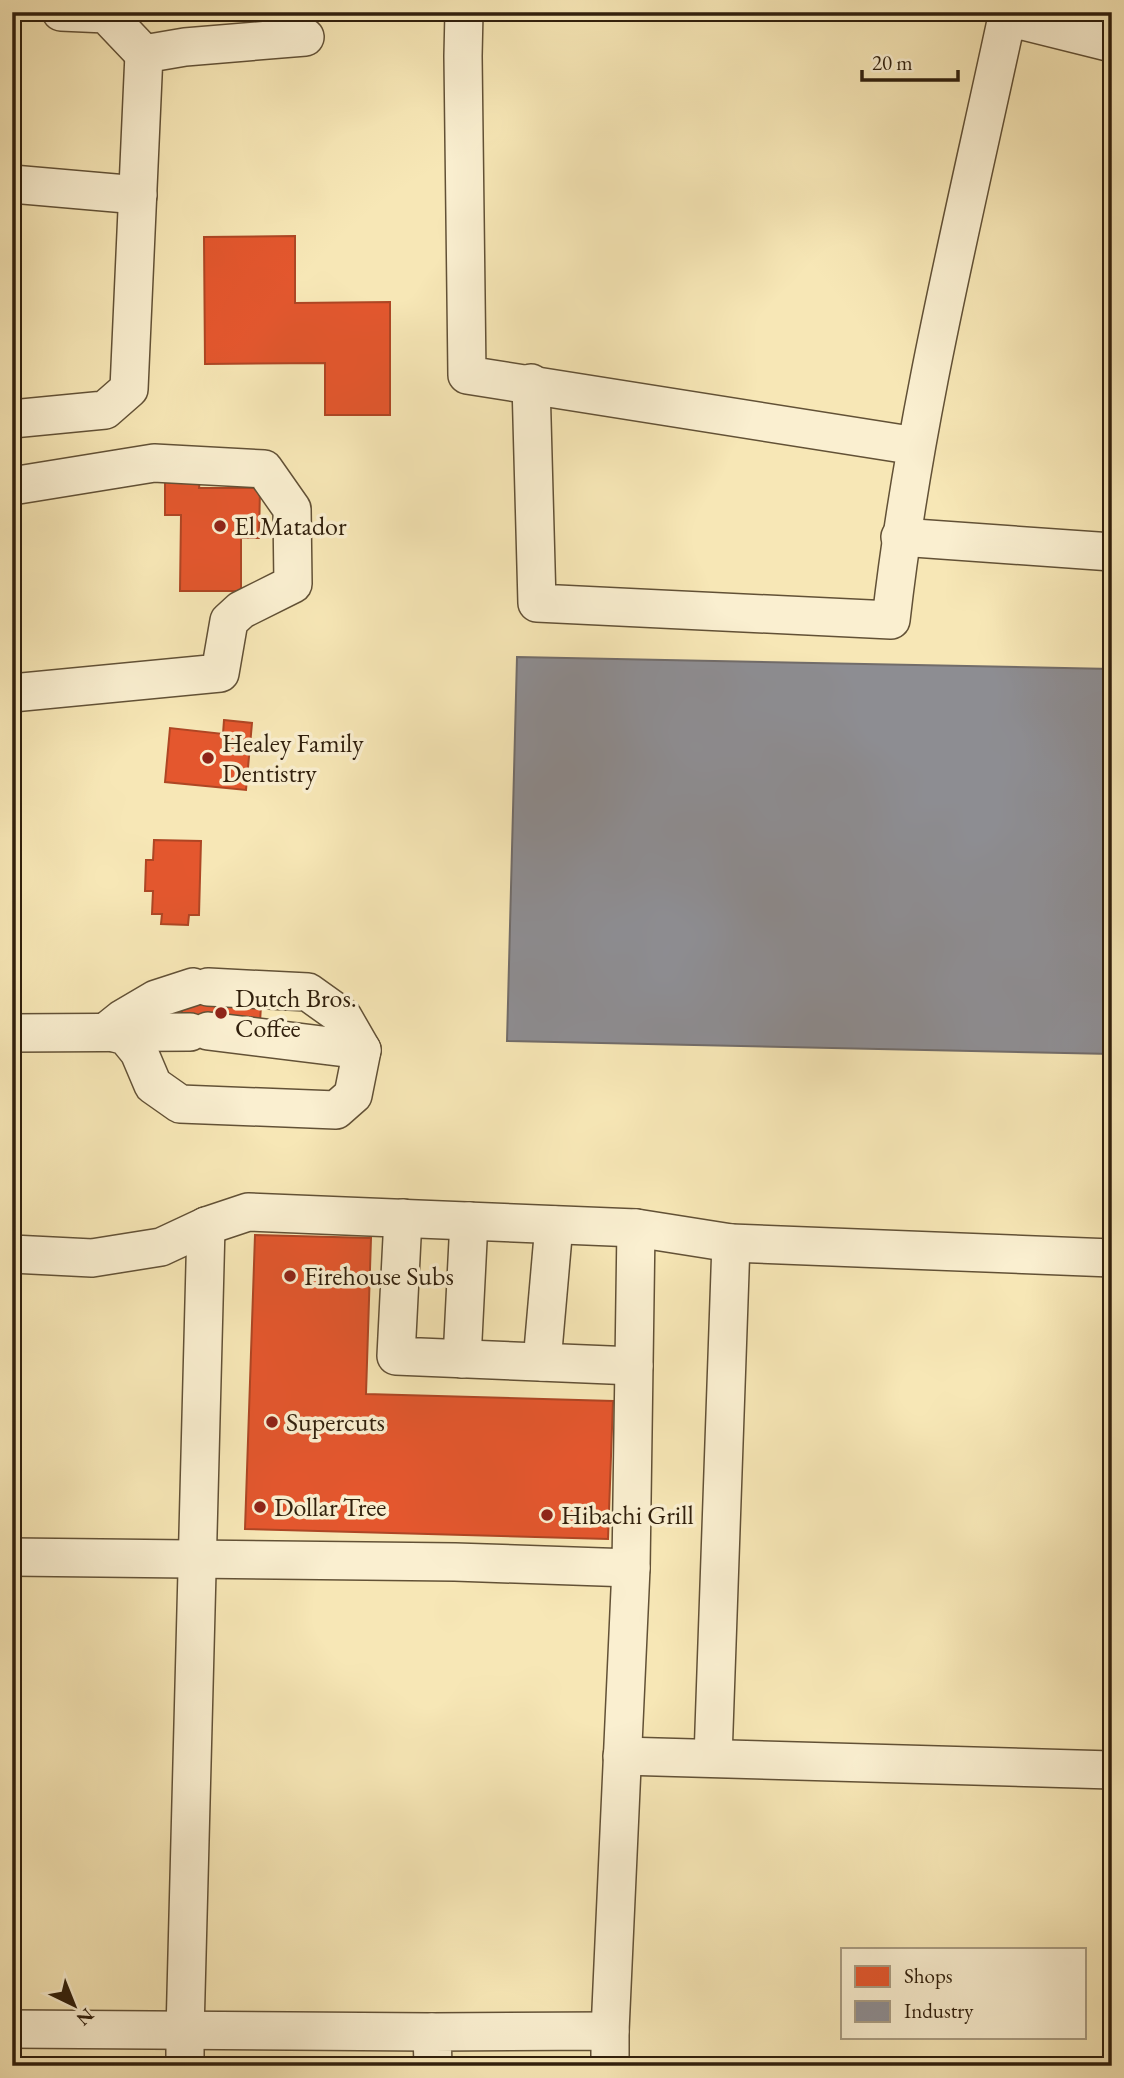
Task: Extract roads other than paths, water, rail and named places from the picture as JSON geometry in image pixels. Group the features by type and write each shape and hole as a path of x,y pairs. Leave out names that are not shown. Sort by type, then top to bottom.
{"lane":[{"path":"12,419 105,411 129,389 145,54 106,14 61,12"},
{"path":"464,12 467,375 916,446"},
{"path":"531,383 537,603 891,620 916,446 1007,17 1112,43"},
{"path":"145,54 185,47 305,37"},
{"path":"12,184 138,195"},
{"path":"12,486 154,463 264,468 292,509 293,584 241,610 229,621 220,673 12,693"},
{"path":"901,537 1112,552"},
{"path":"201,987 308,992 343,1017 362,1050 353,1095 336,1110 180,1104 153,1085 139,1052 126,1036 107,1031 156,999 201,987"},
{"path":"12,1033 199,1031 362,1050"},
{"path":"12,1254 92,1258 160,1247 206,1226 248,1212 636,1228 731,1243 1112,1258"},
{"path":"403,1218 396,1356 634,1366"},
{"path":"462,1359 469,1221"},
{"path":"541,1362 554,1225"},
{"path":"185,2049 206,1226"},
{"path":"12,2029 185,2049 610,2048 631,1568 636,1228"},
{"path":"713,1758 731,1243"},
{"path":"12,1557 455,1562 631,1568"},
{"path":"622,1756 1112,1770"}],"place":[{"name":"El Matador","path":"220,526"},
{"name":"Healey Family Dentistry","path":"208,758"},
{"name":"Dutch Bros. Coffee","path":"221,1013"},
{"name":"Firehouse Subs","path":"290,1276"},
{"name":"Supercuts","path":"272,1422"},
{"name":"Dollar Tree","path":"260,1507"},
{"name":"Hibachi Grill","path":"547,1515"}]}
